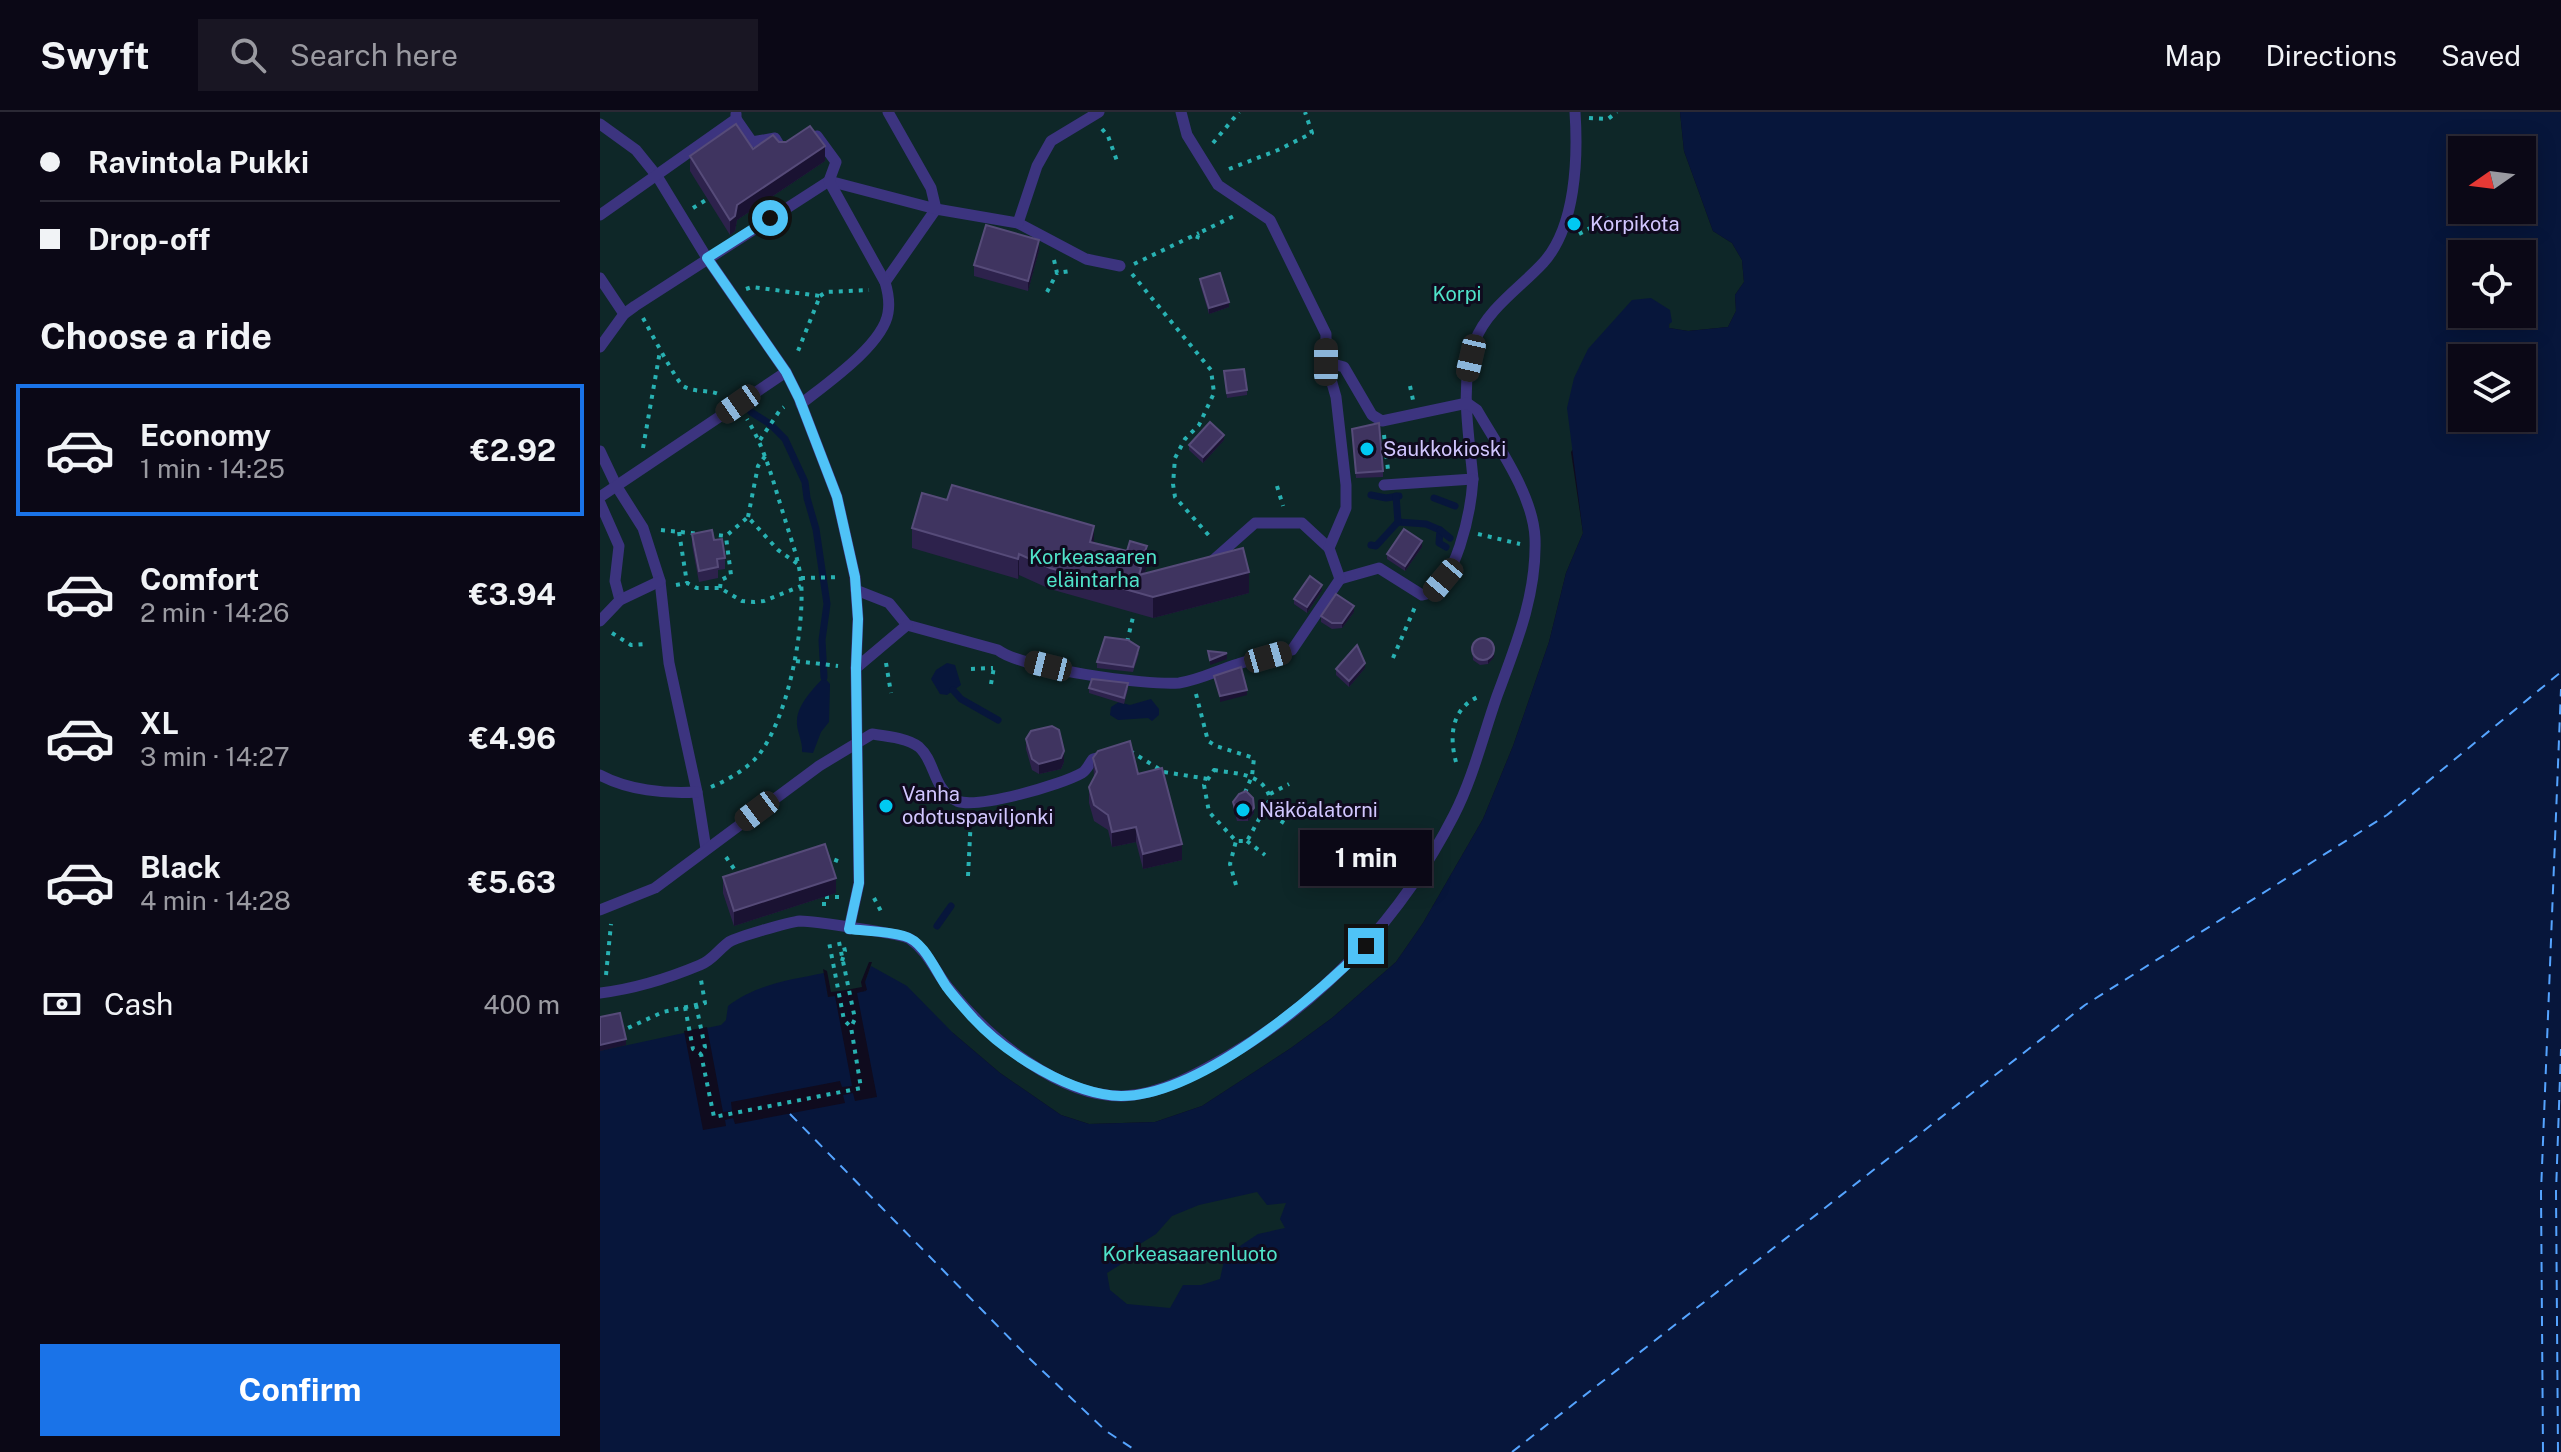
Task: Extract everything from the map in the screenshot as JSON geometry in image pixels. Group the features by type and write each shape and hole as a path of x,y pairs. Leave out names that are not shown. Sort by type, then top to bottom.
{"lane":[{"path":"886,285 936,209 931,188 888,112"},
{"path":"1181,112 1187,135 1218,185 1270,220 1326,334 1326,362 1336,397 1346,485 1346,508 1329,548"},
{"path":"856,590 889,603 907,625 1063,671 1152,684 1182,683 1292,650 1340,579 1379,568 1419,593 1432,593 1443,580 1466,531 1473,479 1466,381 1476,339 1516,287 1541,265 1558,242 1574,181 1577,141 1575,114"},
{"path":"600,215 736,115 752,142 775,138 782,149 793,141"},
{"path":"1018,223 1037,166 1051,141 1096,115"},
{"path":"600,124 636,150 657,176 707,258 786,372 837,497 856,590 858,619 859,883 849,929"},
{"path":"600,347 624,314 635,306 829,181 836,162 813,131 803,134"},
{"path":"829,181 936,209 1018,223 1086,259 1120,266"},
{"path":"800,401 864,350 888,316 886,285 829,181"},
{"path":"600,278 624,314"},
{"path":"602,993 704,964 732,940 800,921 907,936 927,955 947,987 976,1021 1042,1070 1097,1094 1123,1096 1172,1084 1246,1046 1331,981 1366,946 1389,917 1453,816 1531,596 1535,537 1530,508 1477,410 1467,403 1382,421 1372,415 1344,367 1326,362"},
{"path":"600,497 786,372"},
{"path":"600,451 617,487 643,528 661,584 669,663 710,845"},
{"path":"1387,485 1473,479"},
{"path":"600,503 619,546 615,581 620,600"},
{"path":"1202,572 1255,523 1302,523 1329,548 1340,579"},
{"path":"602,624 620,600 661,584"},
{"path":"856,668 907,625"},
{"path":"600,910 655,888 819,766 872,734 916,745 926,755 943,791 957,801 972,803 1006,798 1056,783 1085,772 1093,759 1124,751"},
{"path":"600,775 617,784 680,793 697,792"}],"path":[{"path":"1201,157 1239,112"},
{"path":"1212,175 1278,150 1312,133 1305,112"},
{"path":"1575,114 1608,119 1617,112"},
{"path":"1096,115 1117,161"},
{"path":"697,206 713,195"},
{"path":"1558,242 1613,216"},
{"path":"1120,266 1140,263 1170,245 1198,236 1229,218"},
{"path":"1047,292 1057,273"},
{"path":"1137,280 1211,370 1214,393 1199,425 1185,439 1175,458 1173,484 1175,497 1222,551"},
{"path":"796,355 820,296 826,292 886,285"},
{"path":"752,287 820,296"},
{"path":"635,306 676,380 689,389 710,390 738,404 760,440 801,578 801,629 796,661 767,741 758,756 729,779 697,792"},
{"path":"640,471 661,349"},
{"path":"760,440 780,410 800,401"},
{"path":"1382,421 1387,485"},
{"path":"643,528 726,536 748,517 758,466 766,454"},
{"path":"748,517 778,550 798,564"},
{"path":"679,532 687,583"},
{"path":"1486,535 1504,541"},
{"path":"720,588 721,580 731,575 726,558 726,536"},
{"path":"801,578 830,577"},
{"path":"661,584 687,583 697,588 720,588 742,601 754,602 801,586"},
{"path":"1393,658 1419,593"},
{"path":"1125,646 1134,613"},
{"path":"602,624 631,645 646,644"},
{"path":"796,661 835,665"},
{"path":"971,669 994,668"},
{"path":"1464,792 1451,742 1456,719 1471,700 1501,687"},
{"path":"1199,706 1208,741 1254,758 1245,797"},
{"path":"1124,751 1136,753 1164,772 1208,779"},
{"path":"1247,841 1270,799 1269,794 1263,784 1252,776 1214,770 1204,785 1209,812 1236,841 1247,841 1265,855"},
{"path":"1269,794 1289,784"},
{"path":"968,876 972,803"},
{"path":"1264,810 1284,823"},
{"path":"1236,841 1230,864 1236,885"},
{"path":"710,845 744,880"},
{"path":"820,855 859,870 893,934"},
{"path":"602,993 613,905"},
{"path":"696,1005 705,1047 701,1054 712,1115 717,1117 861,1088 851,1027 844,1020 825,925"},
{"path":"842,964 845,951 842,941 837,942 842,964 855,1019 851,1027"},
{"path":"611,1036 663,1012 705,1003 698,966"},
{"path":"685,1007 693,1049 701,1054"}],"green space":[{"name":"Korkeasaaren eläintarha","path":"600,112 1680,112 1684,151 1713,231 1732,243 1742,260 1744,282 1735,295 1736,311 1728,327 1688,331 1669,328 1670,310 1571,452 1583,533 1566,573 1549,642 1513,746 1483,819 1423,923 1396,962 1332,1018 1202,1106 1155,1122 1089,1124 1061,1115 1000,1073 953,1033 867,990 600,1057"},
{"name":"Korkeasaarenluoto","path":"1124,1169 1361,1204 1127,1372 1066,1230"}],"water":[{"path":"1680,112 2561,112 2561,1452 600,1452 600,1051 721,1025 726,1020 728,1006 750,993 786,981 824,973 828,997 866,991 865,982 871,966 907,986 953,1033 1000,1073 1061,1115 1089,1124 1155,1122 1202,1106 1332,1018 1396,962 1423,923 1483,819 1513,746 1549,642 1566,573 1583,533 1567,408 1574,378 1588,349 1632,300 1651,298 1670,310 1672,322 1669,328 1688,331 1728,327 1736,311 1735,295 1744,282 1742,260 1732,243 1713,231 1684,151","holes":["1257,1192 1267,1205 1286,1203 1280,1219 1285,1228 1258,1234 1225,1256 1220,1279 1201,1285 1183,1285 1170,1308 1127,1304 1110,1290 1107,1273 1131,1258 1140,1244 1156,1234 1172,1216 1199,1205"]},
{"path":"947,663 955,665 961,685 947,695 940,694 931,679 936,670"},
{"path":"824,677 830,684 829,722 821,732 813,753 802,752 798,714 807,697"},
{"path":"1151,699 1159,709 1159,715 1152,721 1148,718 1118,720 1110,715 1111,707 1119,702 1130,705"}],"pier":[{"path":"869,962 872,962 865,982 867,990 857,993 877,1097 855,1101 853,1093 843,1095 845,1103 735,1124 733,1118 725,1120 726,1126 703,1130 684,1031 707,1027 723,1112 732,1111 731,1102 840,1081 842,1087 852,1086 835,996 828,997 823,969 827,971 831,992 840,991 862,987"}],"building":[{"path":"736,124 753,149 773,135 779,142 786,142 810,126 825,146 737,205 735,216 730,220 690,156"},
{"path":"986,225 1039,240 1028,281 974,265"},
{"path":"1220,273 1229,302 1209,308 1200,279"},
{"path":"1244,369 1247,390 1227,393 1224,371"},
{"path":"1210,422 1224,435 1203,457 1189,445"},
{"name":"Saukkokioski","path":"1379,423 1383,471 1356,473 1352,429"},
{"path":"952,485 1094,526 1090,542 1127,551 1130,541 1147,546 1135,558 1136,565 1141,568 1139,575 1243,548 1249,572 1153,597 1050,568 1019,554 1018,559 912,528 922,493 947,500"},
{"path":"1404,529 1422,541 1405,566 1387,554"},
{"path":"712,530 714,540 722,539 725,558 717,559 718,567 699,571 692,534"},
{"path":"1310,576 1322,585 1307,607 1294,599"},
{"path":"1336,594 1354,606 1342,623 1332,623 1321,616"},
{"path":"1105,637 1128,640 1139,647 1133,667 1097,662"},
{"path":"1483,638 1491,641 1494,649 1491,657 1483,660 1475,657 1472,649 1475,641"},
{"path":"1357,645 1365,663 1349,681 1336,669"},
{"path":"1208,651 1227,653 1210,660"},
{"path":"1241,667 1247,690 1220,696 1214,676"},
{"path":"1092,679 1128,683 1124,698 1089,688"},
{"path":"1052,726 1059,730 1064,751 1061,758 1039,764 1032,759 1026,739 1031,731"},
{"path":"1130,741 1138,774 1162,768 1182,844 1143,854 1136,827 1112,832 1108,815 1094,805 1089,787 1097,772 1093,758 1098,751"},
{"name":"Näköalatorni","path":"1246,791 1253,798 1254,808 1248,815 1237,815 1233,802"},
{"path":"825,844 836,878 734,911 723,877"},
{"path":"620,1013 626,1039 600,1045 600,1017"}],"waterway":[{"path":"751,412 770,424 785,439 805,482 816,529 827,604 822,640 824,677"},
{"path":"1371,495 1386,498 1399,496"},
{"path":"1371,545 1376,546 1398,522 1396,496"},
{"path":"1434,498 1455,506"},
{"path":"1398,522 1426,524 1440,530 1439,543 1446,547"},
{"path":"1440,530 1450,538"},
{"path":"953,690 961,699 998,720"},
{"path":"937,926 951,906"}],"ferry route":[{"path":"1512,1452 2085,1005 2387,815 2561,672"},
{"path":"2543,1452 2541,1192 2561,689"},
{"path":"2558,1452 2556,1192 2561,1049"},
{"path":"790,1114 1030,1359 1106,1431 1138,1452"}],"place":[{"name":"Korpikota","path":"1574,224"},
{"name":"Saukkokioski","path":"1367,449"},
{"name":"Vanha odotuspaviljonki","path":"886,806"},
{"name":"Näköalatorni","path":"1243,810"}],"route":[{"path":"770,218 707,258 786,372 799,398 837,497 855,577 858,619 859,883 849,929 907,936 927,955 947,987 976,1021 1006,1046 1071,1085 1097,1094 1123,1096 1172,1084 1246,1046 1331,981 1366,946"}],"park label":[{"name":"Korpi","path":"1457,294"}]}
